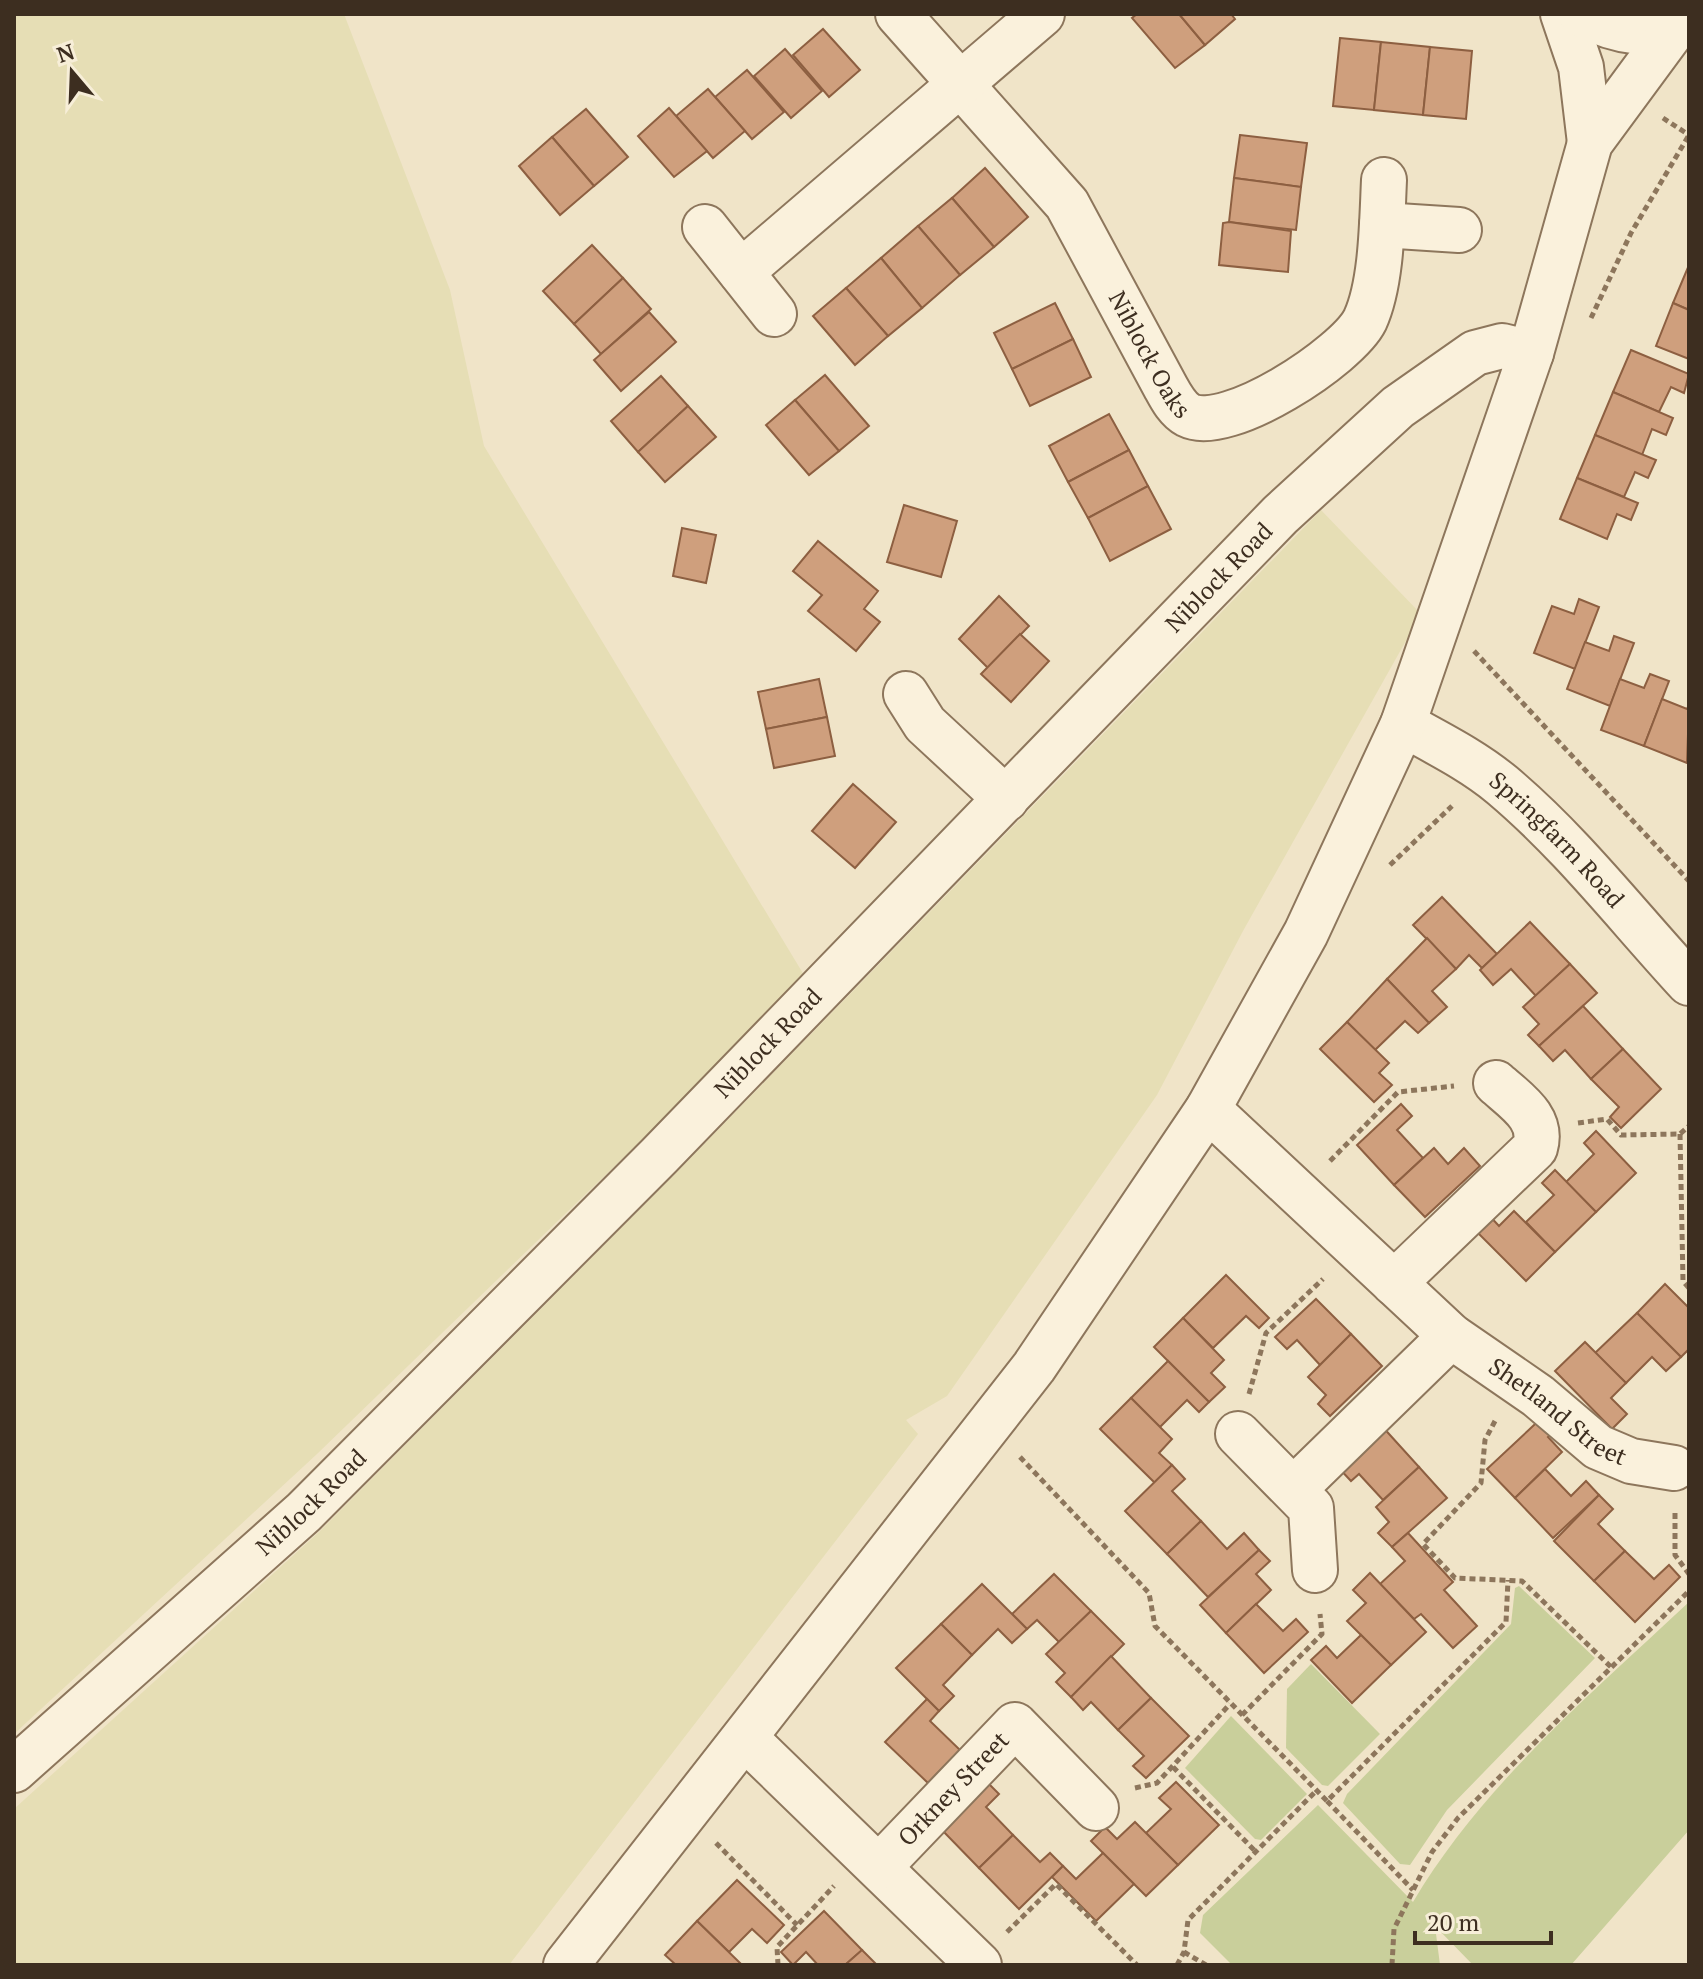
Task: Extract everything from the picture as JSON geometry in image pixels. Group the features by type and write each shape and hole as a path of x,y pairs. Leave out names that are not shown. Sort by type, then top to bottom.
{"street":[{"name":"Niblock Oaks","path":"898,14 1067,204 1170,395 1188,415 1204,419 1222,417 1250,405 1335,357 1350,342 1365,320 1372,294 1382,225 1384,180"},
{"path":"741,272 1042,14"},
{"path":"1563,14 1581,67 1590,143"},
{"path":"1581,14 1607,28 1640,33 1682,25"},
{"path":"566,1965 1034,1367 1208,1109 1306,933 1403,724 1531,353 1590,143 1682,25"},
{"path":"1382,225 1459,230"},
{"path":"705,227 774,314"},
{"name":"Niblock Road","path":"14,1770 304,1512 659,1156 1280,515 1398,407 1475,353 1502,346 1531,353"},
{"path":"906,694 925,724 1006,799"},
{"name":"Springfarm Road","path":"1403,724 1468,760 1502,785 1537,817 1689,983"},
{"path":"1394,1283 1530,1154 1537,1143 1537,1127 1496,1083"},
{"name":"Shetland Street","path":"1208,1109 1451,1336 1516,1381 1598,1447 1631,1461 1674,1468"},
{"path":"1294,1489 1451,1336"},
{"path":"1238,1434 1311,1508 1315,1570"},
{"name":"Orkney Street","path":"872,1861 1015,1725 1096,1808"},
{"name":"Orkney Street","path":"745,1738 872,1861 969,1961"}],"path":[{"path":"1473,650 1689,881"},
{"path":"1299,1193 1398,1092 1496,1083"},
{"path":"1537,1127 1607,1119 1621,1135 1680,1134 1689,1126"},
{"path":"1680,1134 1683,1281 1689,1288"},
{"path":"1238,1434 1266,1333 1356,1247"},
{"path":"1516,1381 1485,1440 1481,1483 1423,1544 1455,1578 1522,1581 1611,1667"},
{"path":"1013,1451 1149,1593 1155,1626 1413,1890"},
{"path":"1674,1468 1675,1555 1689,1574"},
{"path":"1242,1715 1322,1634 1315,1570"},
{"path":"1327,1801 1506,1622 1508,1580"},
{"path":"1392,1965 1394,1929 1432,1852 1458,1818 1689,1591"},
{"path":"1096,1808 1131,1788 1157,1783 1230,1704"},
{"path":"1173,1767 1256,1852"},
{"path":"1177,1965 1184,1952 1188,1920 1316,1791"},
{"path":"716,1842 797,1925"},
{"path":"778,1965 777,1947 797,1925 872,1861"},
{"path":"969,1961 1056,1884 1137,1965"},
{"path":"1184,1952 1206,1965"}],"shaded area":[{"path":"14,14 344,14 450,290 484,446 807,980 317,1454 14,1734"},
{"path":"1321,510 1421,614 1243,931 1157,1095 947,1396 906,1420 918,1434 509,1965 14,1965 14,1809 319,1532 673,1176"}],"green space":[{"path":"1519,1586 1595,1658 1447,1810 1410,1865 1400,1864 1343,1803 1347,1794 1511,1624 1515,1588"},
{"path":"1689,1602 1689,1830 1571,1965 1473,1965 1435,1926 1440,1965 1232,1965 1200,1933 1203,1915 1318,1805 1413,1902 1441,1859 1505,1780 1577,1707"},
{"path":"1311,1664 1380,1734 1328,1786 1322,1785 1286,1748 1287,1689"},
{"path":"1231,1716 1307,1794 1261,1840 1255,1839 1185,1768"}],"building":[{"path":"1137,14 1179,14 1205,45 1175,68 1132,18"},
{"path":"1179,14 1231,14 1235,19 1205,45"},
{"path":"823,29 860,70 829,97 793,55"},
{"path":"1340,38 1381,42 1374,110 1333,106"},
{"path":"1381,42 1430,47 1423,115 1374,110"},
{"path":"1430,47 1472,51 1466,119 1423,115"},
{"path":"785,49 822,91 791,118 754,76"},
{"path":"747,70 784,112 752,139 715,97"},
{"path":"708,89 745,131 713,158 676,116"},
{"path":"669,108 707,151 674,177 638,136"},
{"path":"586,109 628,157 594,186 552,137"},
{"path":"1240,135 1307,143 1301,187 1234,178"},
{"path":"552,137 594,186 560,215 519,166"},
{"path":"985,168 1028,217 994,247 952,198"},
{"path":"1234,178 1301,187 1296,230 1229,222"},
{"path":"952,198 994,247 960,275 918,226"},
{"path":"1223,223 1291,231 1288,272 1219,265"},
{"path":"918,226 960,275 922,308 881,258"},
{"path":"592,245 623,278 574,324 543,291"},
{"path":"881,258 922,308 888,336 846,288"},
{"path":"1689,265 1689,310 1673,303"},
{"path":"623,278 651,309 601,354 574,324"},
{"path":"846,288 888,336 855,365 813,316"},
{"path":"1055,303 1073,339 1012,369 994,333"},
{"path":"1673,303 1689,310 1689,359 1656,346"},
{"path":"649,312 676,342 621,391 594,360"},
{"path":"1073,339 1091,377 1030,406 1012,369"},
{"path":"1631,350 1689,374 1684,393 1671,387 1659,412 1613,392"},
{"path":"825,375 869,426 839,451 795,400"},
{"path":"661,376 688,406 638,452 611,421"},
{"path":"1613,392 1673,418 1666,435 1652,429 1642,455 1595,435"},
{"path":"795,400 839,451 809,475 766,425"},
{"path":"688,406 716,437 665,482 638,452"},
{"path":"1109,414 1129,450 1068,482 1049,446"},
{"path":"1595,435 1656,460 1648,478 1635,472 1624,497 1577,478"},
{"path":"1129,450 1148,486 1088,518 1068,482"},
{"path":"1577,478 1638,503 1631,520 1617,514 1607,539 1560,519"},
{"path":"1148,486 1171,529 1110,561 1088,518"},
{"path":"904,505 957,521 941,577 887,562"},
{"path":"682,528 716,535 706,583 673,576"},
{"path":"818,541 878,591 864,609 880,622 856,651 808,611 822,595 793,571"},
{"path":"999,596 1029,626 988,668 959,639"},
{"path":"1579,599 1599,607 1575,669 1534,653 1552,606 1574,614"},
{"path":"1020,634 1049,661 1011,702 981,674"},
{"path":"1614,636 1634,643 1610,706 1567,689 1585,642 1609,651"},
{"path":"1650,674 1669,681 1644,746 1601,730 1620,679 1644,688"},
{"path":"819,679 827,717 766,729 758,692"},
{"path":"1662,699 1687,709 1689,705 1687,763 1644,746"},
{"path":"827,717 835,756 774,768 766,729"},
{"path":"853,784 896,822 855,868 812,831"},
{"path":"1442,897 1497,954 1482,968 1469,955 1456,969 1413,925"},
{"path":"1530,922 1570,964 1536,996 1511,969 1493,985 1480,970"},
{"path":"1427,938 1456,969 1432,991 1447,1007 1429,1023 1387,979"},
{"path":"1570,964 1597,993 1539,1046 1528,1035 1539,1024 1523,1007"},
{"path":"1387,979 1429,1023 1418,1033 1405,1021 1375,1050 1347,1022"},
{"path":"1583,1006 1623,1049 1591,1079 1565,1050 1553,1061 1539,1046"},
{"path":"1347,1022 1389,1063 1379,1073 1392,1085 1374,1102 1320,1049"},
{"path":"1623,1049 1661,1089 1621,1128 1610,1117 1619,1107 1591,1079"},
{"path":"1401,1104 1412,1116 1397,1130 1423,1158 1394,1185 1357,1145"},
{"path":"1596,1131 1636,1173 1596,1212 1566,1182 1594,1154 1584,1143"},
{"path":"1434,1148 1448,1164 1464,1148 1480,1166 1425,1217 1394,1185"},
{"path":"1555,1170 1596,1212 1555,1252 1526,1222 1554,1195 1542,1183"},
{"path":"1514,1211 1555,1252 1526,1281 1472,1227 1486,1212 1499,1226"},
{"path":"1226,1275 1269,1318 1259,1328 1246,1316 1213,1348 1183,1318"},
{"path":"1665,1284 1689,1308 1689,1349 1681,1357 1637,1313"},
{"path":"1316,1299 1351,1334 1320,1365 1297,1340 1287,1349 1275,1337"},
{"path":"1637,1313 1681,1357 1666,1371 1652,1357 1626,1383 1595,1353"},
{"path":"1183,1318 1224,1360 1211,1373 1225,1387 1209,1402 1154,1347"},
{"path":"1351,1334 1382,1366 1330,1416 1318,1404 1326,1395 1308,1377"},
{"path":"1585,1342 1626,1383 1611,1398 1627,1414 1612,1429 1555,1371"},
{"path":"1168,1361 1209,1402 1199,1412 1187,1400 1160,1427 1131,1398"},
{"path":"1131,1398 1172,1439 1159,1453 1172,1465 1155,1483 1100,1429"},
{"path":"1548,1412 1560,1425 1548,1437 1562,1452 1515,1498 1487,1469"},
{"path":"1380,1424 1419,1467 1383,1500 1359,1474 1351,1481 1336,1465"},
{"path":"1172,1465 1185,1479 1172,1491 1201,1521 1167,1554 1125,1511"},
{"path":"1419,1467 1447,1498 1392,1547 1378,1533 1389,1522 1376,1507"},
{"path":"1545,1469 1571,1496 1586,1481 1599,1495 1553,1538 1515,1498"},
{"path":"1599,1495 1613,1509 1598,1524 1625,1551 1594,1581 1554,1541"},
{"path":"1201,1521 1227,1549 1244,1533 1259,1550 1208,1597 1167,1554"},
{"path":"1408,1533 1453,1582 1444,1590 1477,1626 1453,1648 1421,1614 1414,1619 1380,1584 1405,1561 1392,1547"},
{"path":"1259,1550 1270,1561 1256,1574 1271,1590 1226,1633 1200,1605"},
{"path":"1625,1551 1654,1579 1669,1565 1680,1577 1635,1622 1594,1581"},
{"path":"1370,1573 1426,1632 1391,1665 1347,1621 1366,1603 1353,1590"},
{"path":"1054,1574 1091,1611 1059,1642 1037,1620 1027,1629 1012,1614"},
{"path":"982,1584 1027,1629 1012,1643 998,1629 972,1655 941,1624"},
{"path":"1256,1604 1283,1631 1296,1619 1308,1632 1264,1673 1226,1633"},
{"path":"1091,1611 1124,1644 1071,1697 1056,1682 1065,1673 1046,1654"},
{"path":"941,1624 972,1655 943,1685 954,1696 939,1711 896,1668"},
{"path":"1361,1635 1391,1665 1352,1703 1311,1660 1326,1646 1337,1658"},
{"path":"1111,1656 1151,1698 1118,1730 1091,1702 1083,1710 1071,1697"},
{"path":"1151,1698 1189,1736 1146,1778 1133,1766 1144,1756 1118,1730"},
{"path":"927,1699 939,1711 930,1721 960,1750 928,1783 885,1742"},
{"path":"987,1782 999,1794 986,1807 1013,1835 979,1868 940,1828"},
{"path":"1176,1782 1219,1825 1178,1865 1146,1833 1171,1809 1159,1798"},
{"path":"1135,1822 1178,1865 1146,1896 1091,1841 1105,1827 1117,1839"},
{"path":"1013,1835 1040,1862 1050,1853 1063,1866 1019,1909 979,1868"},
{"path":"1103,1853 1134,1884 1096,1921 1052,1877 1063,1866 1076,1879"},
{"path":"737,1880 784,1925 767,1943 752,1929 729,1952 697,1921"},
{"path":"824,1911 862,1950 845,1965 818,1965 806,1952 793,1965 781,1952"},
{"path":"697,1921 741,1965 676,1965 665,1955"},
{"path":"862,1950 877,1965 845,1965"}]}
